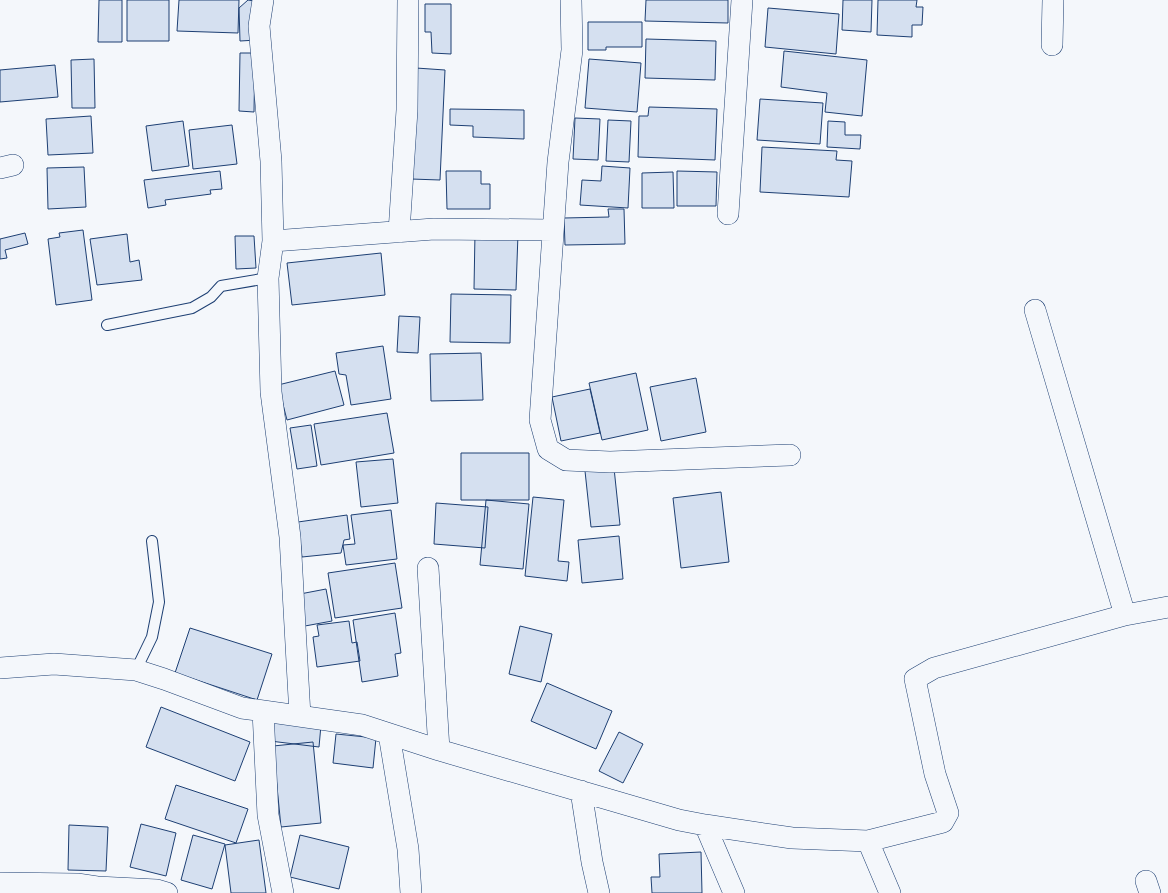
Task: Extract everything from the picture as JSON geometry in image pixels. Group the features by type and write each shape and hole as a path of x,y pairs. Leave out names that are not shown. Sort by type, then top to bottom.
{"street":[{"path":"262,0 259,26 271,161 273,242 268,278 271,392 290,537 300,716"},
{"path":"399,232 407,110 408,0"},
{"path":"571,0 572,50 558,162 540,420 548,449 566,460 610,462 790,455"},
{"path":"728,214 742,0"},
{"path":"1052,45 1053,0"},
{"path":"273,242 434,229 553,230"},
{"path":"1035,310 1125,615"},
{"path":"428,568 438,750"},
{"path":"0,668 54,664 136,670 242,708 362,725 438,750 679,820 792,838 868,841 943,822 948,813 935,774 915,679 934,668 1125,615 1168,607"},
{"path":"263,711 268,815 283,893"},
{"path":"389,734 408,849 411,893"},
{"path":"581,791 592,862 600,893"},
{"path":"705,825 734,893"},
{"path":"868,841 890,893"},
{"path":"0,883 77,889 97,887 157,890 167,893"}],"lane":[{"path":"107,325 192,308 211,297 221,286 268,278"},
{"path":"136,670 152,637 159,602 152,541"}],"building":[{"path":"99,0 122,0 122,42 98,42"},
{"path":"127,0 169,0 169,41 127,41"},
{"path":"179,0 239,0 238,33 177,31"},
{"path":"248,0 260,2 257,40 240,41 239,8"},
{"path":"646,0 728,0 728,23 645,21"},
{"path":"843,0 872,0 871,32 842,30"},
{"path":"878,0 917,0 916,7 923,7 922,25 912,25 912,37 877,35"},
{"path":"425,4 451,4 451,54 432,53 431,32 425,32"},
{"path":"768,8 839,14 836,54 765,47"},
{"path":"588,22 642,22 642,47 606,47 606,50 588,50"},
{"path":"646,39 716,41 715,80 645,78"},
{"path":"784,51 867,60 862,116 825,112 827,93 781,87"},
{"path":"240,53 255,53 254,112 239,111"},
{"path":"94,59 95,108 72,108 71,60"},
{"path":"589,59 641,63 637,112 585,108"},
{"path":"55,65 58,97 0,102 0,70"},
{"path":"416,68 445,70 440,180 411,179"},
{"path":"760,99 823,103 820,144 757,140"},
{"path":"649,107 717,109 715,160 638,157 639,116 648,116"},
{"path":"450,109 524,110 524,139 473,137 473,126 450,125"},
{"path":"91,116 93,153 48,155 46,119"},
{"path":"575,118 600,119 598,160 573,159"},
{"path":"608,120 631,121 629,162 606,161"},
{"path":"183,121 189,166 152,171 146,126"},
{"path":"828,121 845,122 845,135 861,135 860,149 827,147"},
{"path":"232,125 237,164 193,169 189,130"},
{"path":"762,147 837,151 836,160 852,161 849,197 760,192"},
{"path":"602,166 630,168 628,208 580,205 582,180 601,181"},
{"path":"84,167 86,207 48,209 47,168"},
{"path":"220,171 222,189 210,190 211,194 165,200 166,205 148,208 144,180"},
{"path":"446,171 481,171 481,184 490,184 490,209 447,209"},
{"path":"677,171 717,172 716,206 677,206"},
{"path":"673,172 674,208 642,208 642,173"},
{"path":"608,209 624,209 625,244 565,245 564,218 609,217"},
{"path":"83,230 92,300 56,305 48,239 60,237 59,233"},
{"path":"25,233 28,244 5,250 7,258 0,259 0,239"},
{"path":"475,233 518,234 516,290 474,289"},
{"path":"127,234 130,262 139,260 142,280 97,285 90,239"},
{"path":"235,236 254,236 256,268 236,269"},
{"path":"381,253 385,295 292,305 287,263"},
{"path":"451,294 511,295 510,343 450,342"},
{"path":"399,316 420,317 418,353 397,352"},
{"path":"383,346 391,399 351,405 346,375 339,374 336,353"},
{"path":"481,353 483,400 431,401 430,354"},
{"path":"335,371 344,405 287,420 278,385"},
{"path":"636,373 648,430 602,440 589,383"},
{"path":"696,378 706,432 661,441 650,387"},
{"path":"590,389 600,433 561,441 552,397"},
{"path":"387,413 394,453 321,465 314,424"},
{"path":"311,425 317,466 297,469 290,428"},
{"path":"461,453 529,453 529,500 461,500"},
{"path":"393,459 398,503 361,507 356,462"},
{"path":"614,468 620,525 591,527 585,471"},
{"path":"721,492 729,562 681,568 673,498"},
{"path":"533,497 564,500 558,561 569,562 567,581 525,576"},
{"path":"486,500 529,504 523,569 480,565"},
{"path":"436,503 488,507 485,548 434,544"},
{"path":"391,510 397,559 346,565 343,545 355,544 351,515"},
{"path":"347,515 350,539 344,540 341,553 302,557 298,522"},
{"path":"619,536 623,579 582,583 578,540"},
{"path":"395,563 402,608 335,618 328,573"},
{"path":"326,589 332,621 305,626 300,594"},
{"path":"395,613 401,653 395,654 398,676 362,682 353,620"},
{"path":"349,621 352,643 357,642 360,661 317,667 313,637 319,636 317,625"},
{"path":"520,626 552,634 541,682 509,674"},
{"path":"190,628 272,654 257,700 175,673"},
{"path":"547,683 612,711 596,749 531,721"},
{"path":"161,707 250,742 235,781 146,747"},
{"path":"272,719 321,725 319,747 270,741"},
{"path":"619,732 643,744 623,783 599,771"},
{"path":"336,734 376,738 373,768 333,763"},
{"path":"313,742 321,823 281,827 273,746"},
{"path":"176,785 248,809 236,843 165,819"},
{"path":"141,824 176,833 166,876 130,867"},
{"path":"69,825 108,827 106,871 68,870"},
{"path":"193,835 225,844 212,889 181,880"},
{"path":"300,835 349,847 339,889 290,877"},
{"path":"259,840 266,893 231,893 225,845"},
{"path":"701,852 702,893 652,893 651,877 660,877 659,854"}]}
